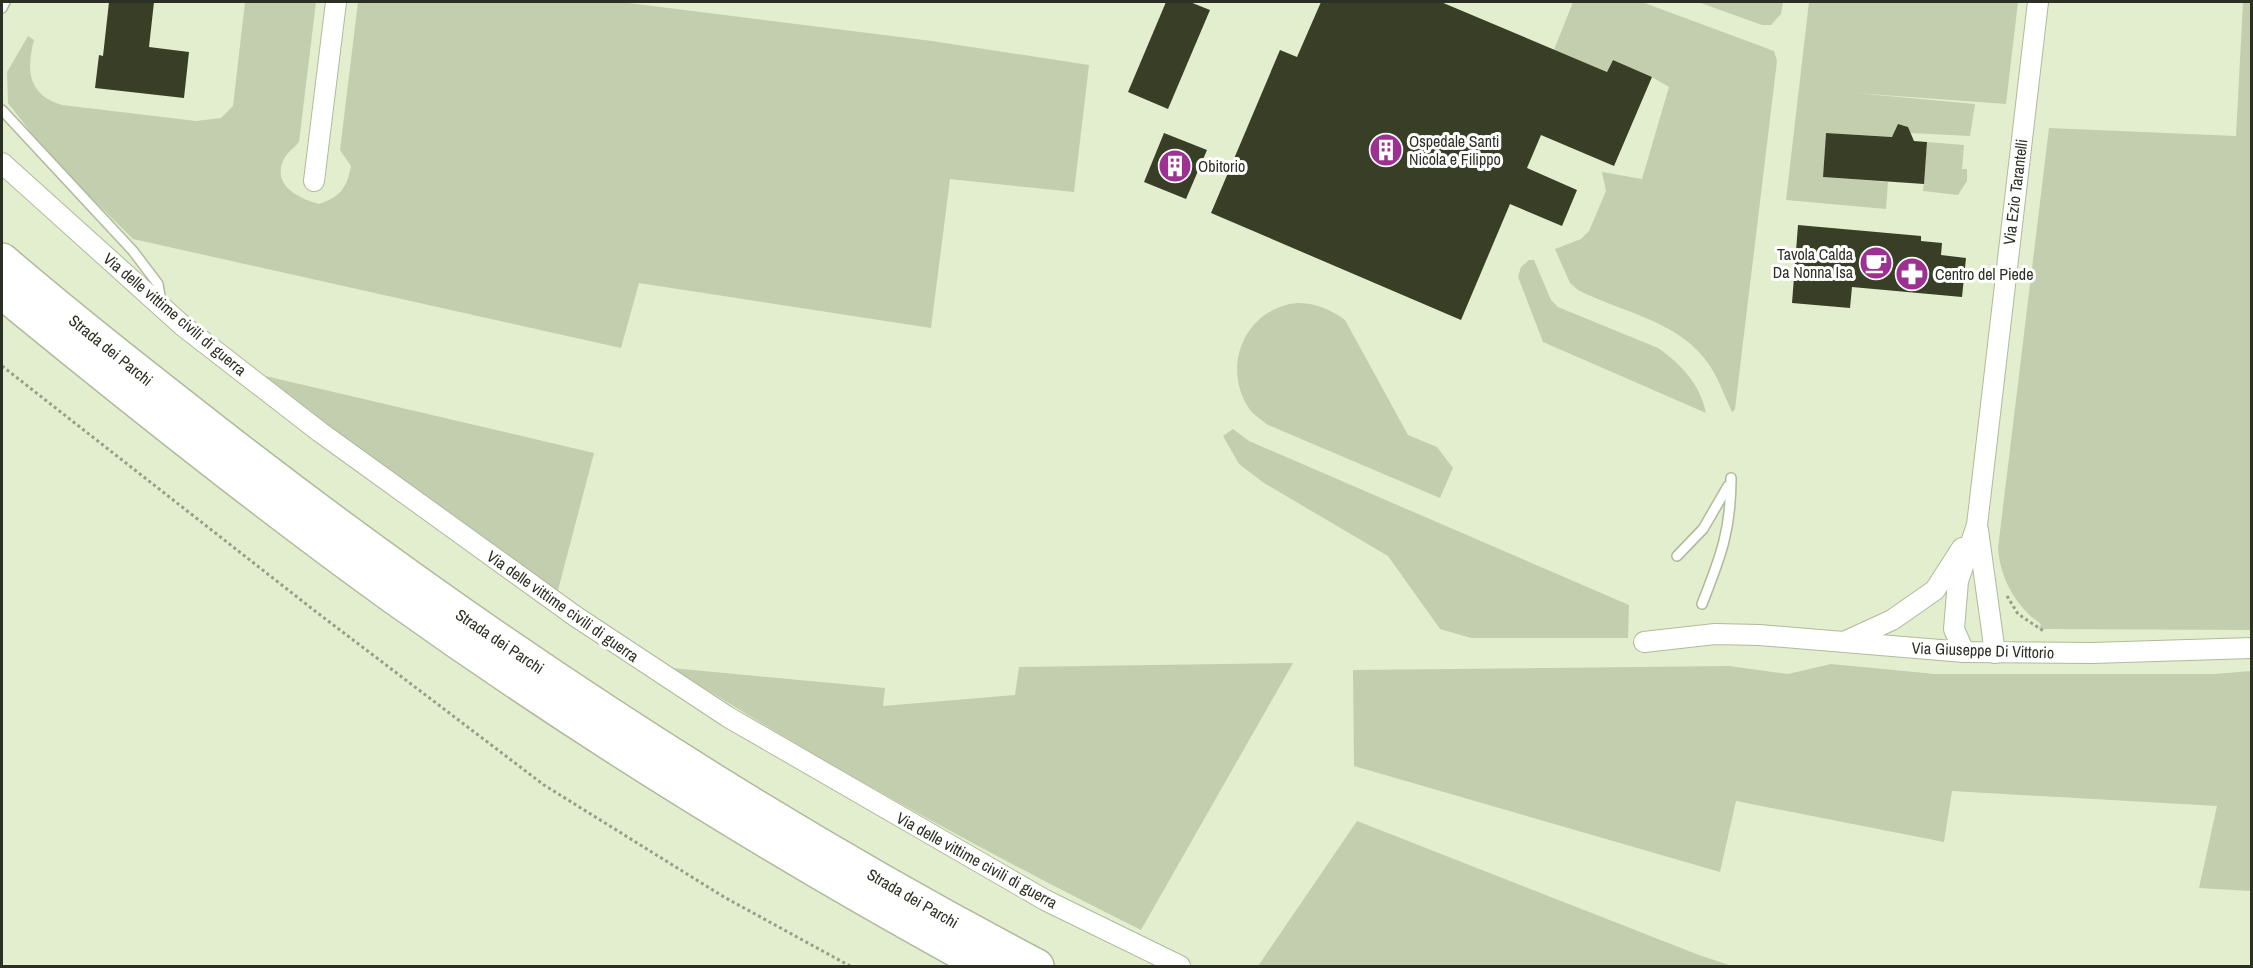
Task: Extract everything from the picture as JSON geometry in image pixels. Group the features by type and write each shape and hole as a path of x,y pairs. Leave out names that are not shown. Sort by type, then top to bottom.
{"highway":[{"name":"Strada dei Parchi","path":"2,260 149,381 282,484 484,631 728,789 905,895 1037,966"},
{"name":"Strada dei Parchi","path":"2,292 269,505 479,657 633,758 779,849 985,966"}],"street":[{"path":"314,181 336,2"},
{"name":"Via Ezio Tarantelli","path":"1977,525 2038,2"},
{"name":"Via delle vittime civili di guerra","path":"2,163 162,307 320,432 575,616 728,717 1044,900 1180,966"},
{"path":"1844,642 1892,620 1935,590 1977,525"},
{"path":"1964,652 1954,629 1958,581 1977,525"},
{"path":"1977,525 1995,652"},
{"name":"Via Giuseppe Di Vittorio","path":"1644,642 1715,634 1964,652 2092,653 2252,648"}],"lane":[{"path":"2,8 5,2"},
{"path":"2,110 133,251 158,284 162,307"},
{"path":"1677,556 1704,529 1725,496 1731,478 1731,515 1725,543 1702,604"}],"path":[{"path":"2,366 315,611 544,785 724,897 850,966"},
{"path":"2006,594 2018,614 2043,632 2054,633"}],"green space":[{"path":"245,2 316,2 299,142 285,157 281,175 283,182 295,194 319,204 341,191 345,186 351,166 340,150 358,2 621,2 932,41 1089,65 1074,192 950,179 931,328 639,283 621,348 133,239 50,157 8,103 7,72 28,36 34,40 30,62 32,80 42,95 51,101 62,105 196,121 221,118 233,106"},
{"path":"1573,2 1642,2 1774,51 1777,61 1735,409 1732,412 1713,371 1698,351 1667,328 1578,290 1570,283 1555,249 1581,239 1589,231 1606,191 1602,172 1642,179 1669,87 1613,60 1607,72 1554,50"},
{"path":"1698,2 1783,2 1781,14 1771,25 1762,25"},
{"path":"1809,2 2018,2 2006,104 1855,93 1975,104 1970,136 1910,133 1908,127 1901,125 1894,137 1826,133 1823,177 1888,182 1886,209 1786,200"},
{"path":"2243,2 2252,2 2251,630 2039,629 2041,624 2024,609 2011,591 2002,570 1998,548 2049,128 2236,136"},
{"path":"1927,142 1964,145 1962,169 1967,169 1967,181 1958,195 1923,191"},
{"path":"1529,260 1534,260 1551,300 1558,307 1658,348 1674,361 1694,384 1706,413 1543,342 1518,277 1521,267"},
{"path":"1297,303 1322,307 1345,320 1408,435 1437,447 1453,468 1440,498 1268,425 1250,410 1241,393 1237,376 1238,359 1243,342 1251,328 1264,316 1279,307"},
{"path":"261,375 594,453 557,594"},
{"path":"1233,429 1249,441 1629,605 1628,638 1471,638 1440,629 1388,556 1264,483 1239,464 1223,436"},
{"path":"1293,663 1141,930 903,805 729,704 672,668 885,688 883,706 1015,695 1019,667"},
{"path":"1831,664 1935,674 2215,674 2251,671 2251,891 2199,888 2217,806 1952,791 1944,842 1736,801 1720,872 1354,766 1353,670 1729,666 1788,674"},
{"path":"1357,821 1699,955 1732,966 1258,966"}],"building":[{"path":"109,2 154,2 149,47 189,52 184,98 95,88 99,55 103,56"},
{"path":"1166,2 1190,2 1210,10 1168,109 1128,92"},
{"name":"Ospedale Santi Nicola e Filippo","path":"1321,2 1441,2 1607,72 1613,60 1652,77 1614,166 1541,135 1527,168 1577,190 1562,226 1510,204 1461,320 1211,213 1280,50 1297,57"},
{"path":"1898,124 1908,127 1914,141 1927,142 1924,184 1823,177 1826,133 1892,137"},
{"name":"Obitorio","path":"1164,133 1207,150 1186,199 1144,182"},
{"path":"1798,225 1921,236 1921,241 1942,243 1941,255 1966,258 1962,297 1852,287 1850,308 1792,303"}],"place":[{"name":"Ospedale Santi Nicola e Filippo","path":"1386,150"},
{"name":"Obitorio","path":"1175,166"},
{"name":"Tavola Calda Da Nonna Isa","path":"1876,263"},
{"name":"Centro del Piede","path":"1912,274"}]}
